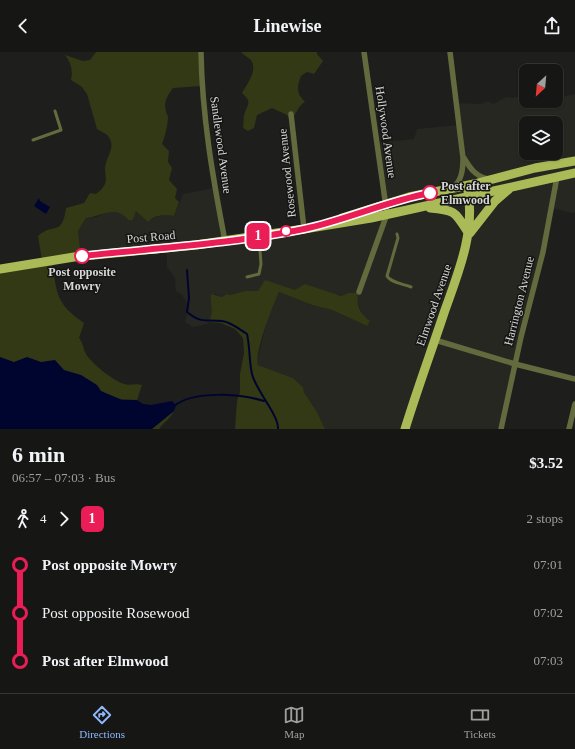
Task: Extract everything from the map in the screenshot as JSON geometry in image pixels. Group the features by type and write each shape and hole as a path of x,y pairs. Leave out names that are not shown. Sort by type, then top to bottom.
{"main road":[{"name":"Post Road","path":"304,229 409,197 468,185 535,168 575,161"},
{"name":"Post Road","path":"0,269 74,257 225,241 304,229 387,214 575,173"},
{"name":"Elmwood Avenue","path":"405,429 469,234 468,185"},
{"path":"418,207 444,209 452,212 458,216 469,234 495,201 511,187"}],"street":[{"name":"Sandlewood Avenue","path":"201,52 203,100 212,172 225,241"},
{"name":"Hollywood Avenue","path":"364,52 387,214"},
{"path":"450,52 463,158 462,171 458,183 453,188"},
{"name":"Rosewood Avenue","path":"291,114 304,229"},
{"path":"463,158 471,170 480,177 492,179"},
{"name":"Harrington Avenue","path":"501,429 515,364 543,252 556,177"},
{"path":"359,292 387,214"},
{"path":"435,340 515,364 575,379"},
{"path":"569,429 575,404"}],"lane":[{"path":"33,140 61,130 55,111"},
{"path":"397,234 398,238 387,276 388,279 411,287"},
{"path":"247,277 259,274 261,264 259,236"}],"shaded area":[{"path":"575,94 575,212 572,213 552,208 500,429 325,429 317,412 304,392 303,387 293,378 258,365 257,361 269,313 279,292 312,305 332,310 367,326 357,301 348,293 341,296 321,291 308,285 295,291 245,291 230,295 227,294 222,297 215,294 210,300 213,312 209,322 207,324 193,327 185,322 188,310 186,301 181,294 176,291 175,278 167,267 167,251 81,257 78,231 86,218 97,217 107,212 116,211 123,214 128,220 133,220 136,211 151,219 166,214 174,216 183,194 214,188 224,242 386,214 378,143 414,139 417,129 458,125 457,103 480,104 488,101 493,104 506,97 512,98 519,96 519,108 563,108 563,97"}],"green space":[{"path":"96,52 201,52 201,86 173,88 168,96 165,108 168,120 162,144 169,151 168,162 172,168 169,180 177,189 175,198 179,202 174,216 160,216 153,218 148,222 136,211 133,220 128,220 123,215 113,212 86,218 78,231 81,257 52,261 55,281 62,303 84,323 79,338 87,356 102,371 114,379 126,385 142,385 137,400 120,399 0,363 0,270 42,260 38,236 43,232 59,226 62,223 66,208 84,203 90,193 96,194 106,182 105,168 111,148 111,142 105,133 97,129 87,94 82,87 71,80 71,67 65,55 83,61 90,60"},
{"path":"241,52 317,52 323,61 314,74 307,72 301,76 298,90 300,96 305,102 300,106 290,120 287,115 272,108 257,115 254,128 248,131 243,128 244,115 248,102 247,98 242,93 253,73 253,64 251,60"},
{"path":"265,280 295,290 305,284 341,296 348,293 358,293 358,305 370,321 367,326 332,310 312,305 279,292 276,298 261,340 258,365 293,378 303,387 304,392 317,412 325,429 235,429 237,401 240,392 240,374 244,353 243,338 235,329 221,323 209,322 212,313 211,294 222,297 227,294 230,295 245,291 258,291"},
{"path":"174,411 159,429 151,429"}],"water":[{"path":"39,198 40,201 50,207 46,214 34,206"},
{"path":"0,357 14,362 27,357 41,362 55,360 64,370 81,375 97,385 101,391 122,400 137,400 143,404 151,405 172,401 176,405 174,411 152,429 0,429"}],"waterway":[{"path":"187,270 189,298 187,312 200,320 222,321 229,323 247,334 250,364 254,381 275,417 278,429"},
{"path":"174,406 193,397 218,395 231,395 264,401"}],"bus line":[{"name":"1","path":"82,256 196,245 304,229 409,197 430,193"}],"place":[{"name":"Post after Elmwood","path":"430,193"},
{"name":"Post opposite Mowry","path":"82,256"}]}
